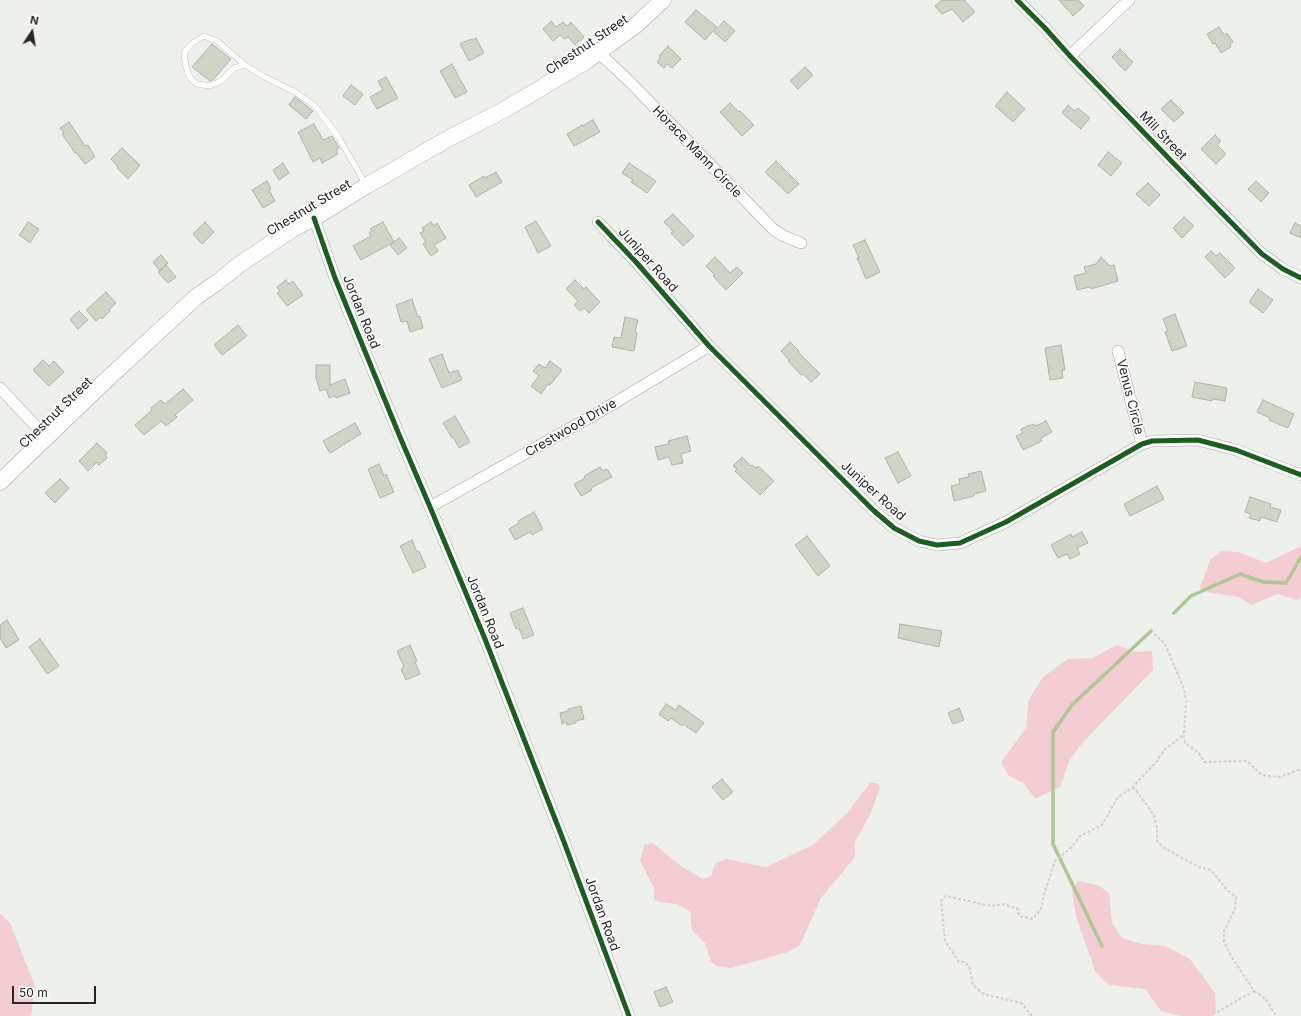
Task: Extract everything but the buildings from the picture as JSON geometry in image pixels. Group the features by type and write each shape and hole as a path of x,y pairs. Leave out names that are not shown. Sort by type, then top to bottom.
{"main road":[{"name":"Chestnut Street","path":"0,482 196,297 246,260 293,229 451,136 502,111 599,53 636,25 663,0"}],"street":[{"name":"Mill Street","path":"1017,0 1262,254 1283,270 1301,278"},
{"path":"1070,56 1129,0"},
{"name":"Horace Mann Circle","path":"599,53 774,230 801,243"},
{"name":"Jordan Road","path":"314,218 335,278 400,438 485,639 629,1016"},
{"name":"Juniper Road","path":"598,222 636,262 710,346 873,510 894,528 919,541 937,545 960,543 1011,519 1142,444 1152,441 1198,440 1236,450 1301,475"},
{"name":"Crestwood Drive","path":"430,507 608,407 710,346"},
{"name":"Venus Circle","path":"1118,351 1142,444"},
{"path":"0,388 46,437"}],"lane":[{"path":"245,64 234,68 221,81 210,86 197,84 190,78 184,53 191,44 204,36 217,41 261,75 295,92 315,106 339,138 366,186"}],"path":[{"path":"1154,634 1165,644 1184,689 1186,701 1185,743 1199,752 1204,762 1247,761 1262,775 1279,777 1301,769"},
{"path":"1032,1016 1021,1003 984,994 973,985 970,969 965,962 959,962 945,941 941,900 946,896 991,906 1003,904 1018,909 1019,916 1033,919 1041,909 1046,886 1054,862 1072,847 1080,836 1102,825 1118,797 1133,787 1156,762 1165,749 1184,735"},
{"path":"1133,787 1144,800 1154,816 1157,828 1157,841 1163,847 1180,857 1199,867 1211,870 1227,890 1236,897 1235,909 1224,931 1224,941 1231,956 1254,991 1266,999 1276,1016"},
{"path":"1210,1016 1254,991"}],"shaded area":[{"path":"1301,546 1301,598 1297,600 1277,594 1252,605 1239,597 1206,592 1200,588 1210,560 1221,551 1238,552 1266,563"},
{"path":"1116,645 1137,652 1152,651 1153,670 1084,741 1070,759 1060,787 1035,799 1024,783 1009,776 1002,765 1002,761 1026,728 1029,699 1043,677 1068,659 1093,658"},
{"path":"870,783 877,783 880,787 871,813 855,842 855,857 821,898 800,945 788,952 731,968 717,966 711,962 705,943 692,930 690,911 677,904 659,902 654,899 654,888 640,861 644,845 653,843 682,867 703,879 711,876 715,864 726,859 766,867 813,845 847,813"},
{"path":"1078,881 1098,885 1109,893 1112,923 1122,938 1142,944 1165,946 1190,959 1215,993 1216,1013 1212,1016 1181,1016 1161,1011 1145,989 1110,985 1103,980 1095,971 1076,916 1072,891"},
{"path":"0,913 10,923 35,986 31,1016 0,1016"}],"waterway":[{"path":"1174,613 1191,596 1240,574 1263,582 1286,583 1301,557"},
{"path":"1102,946 1053,844 1053,732 1072,705 1151,631"}],"cycle path":[{"path":"1017,0 1262,254 1283,269 1301,278"},
{"path":"314,218 335,278 485,639 564,842 629,1016"},
{"path":"598,222 636,262 709,346 873,510 894,528 919,541 937,545 960,543 1006,522 1142,444 1152,441 1198,440 1236,450 1301,475"}]}
